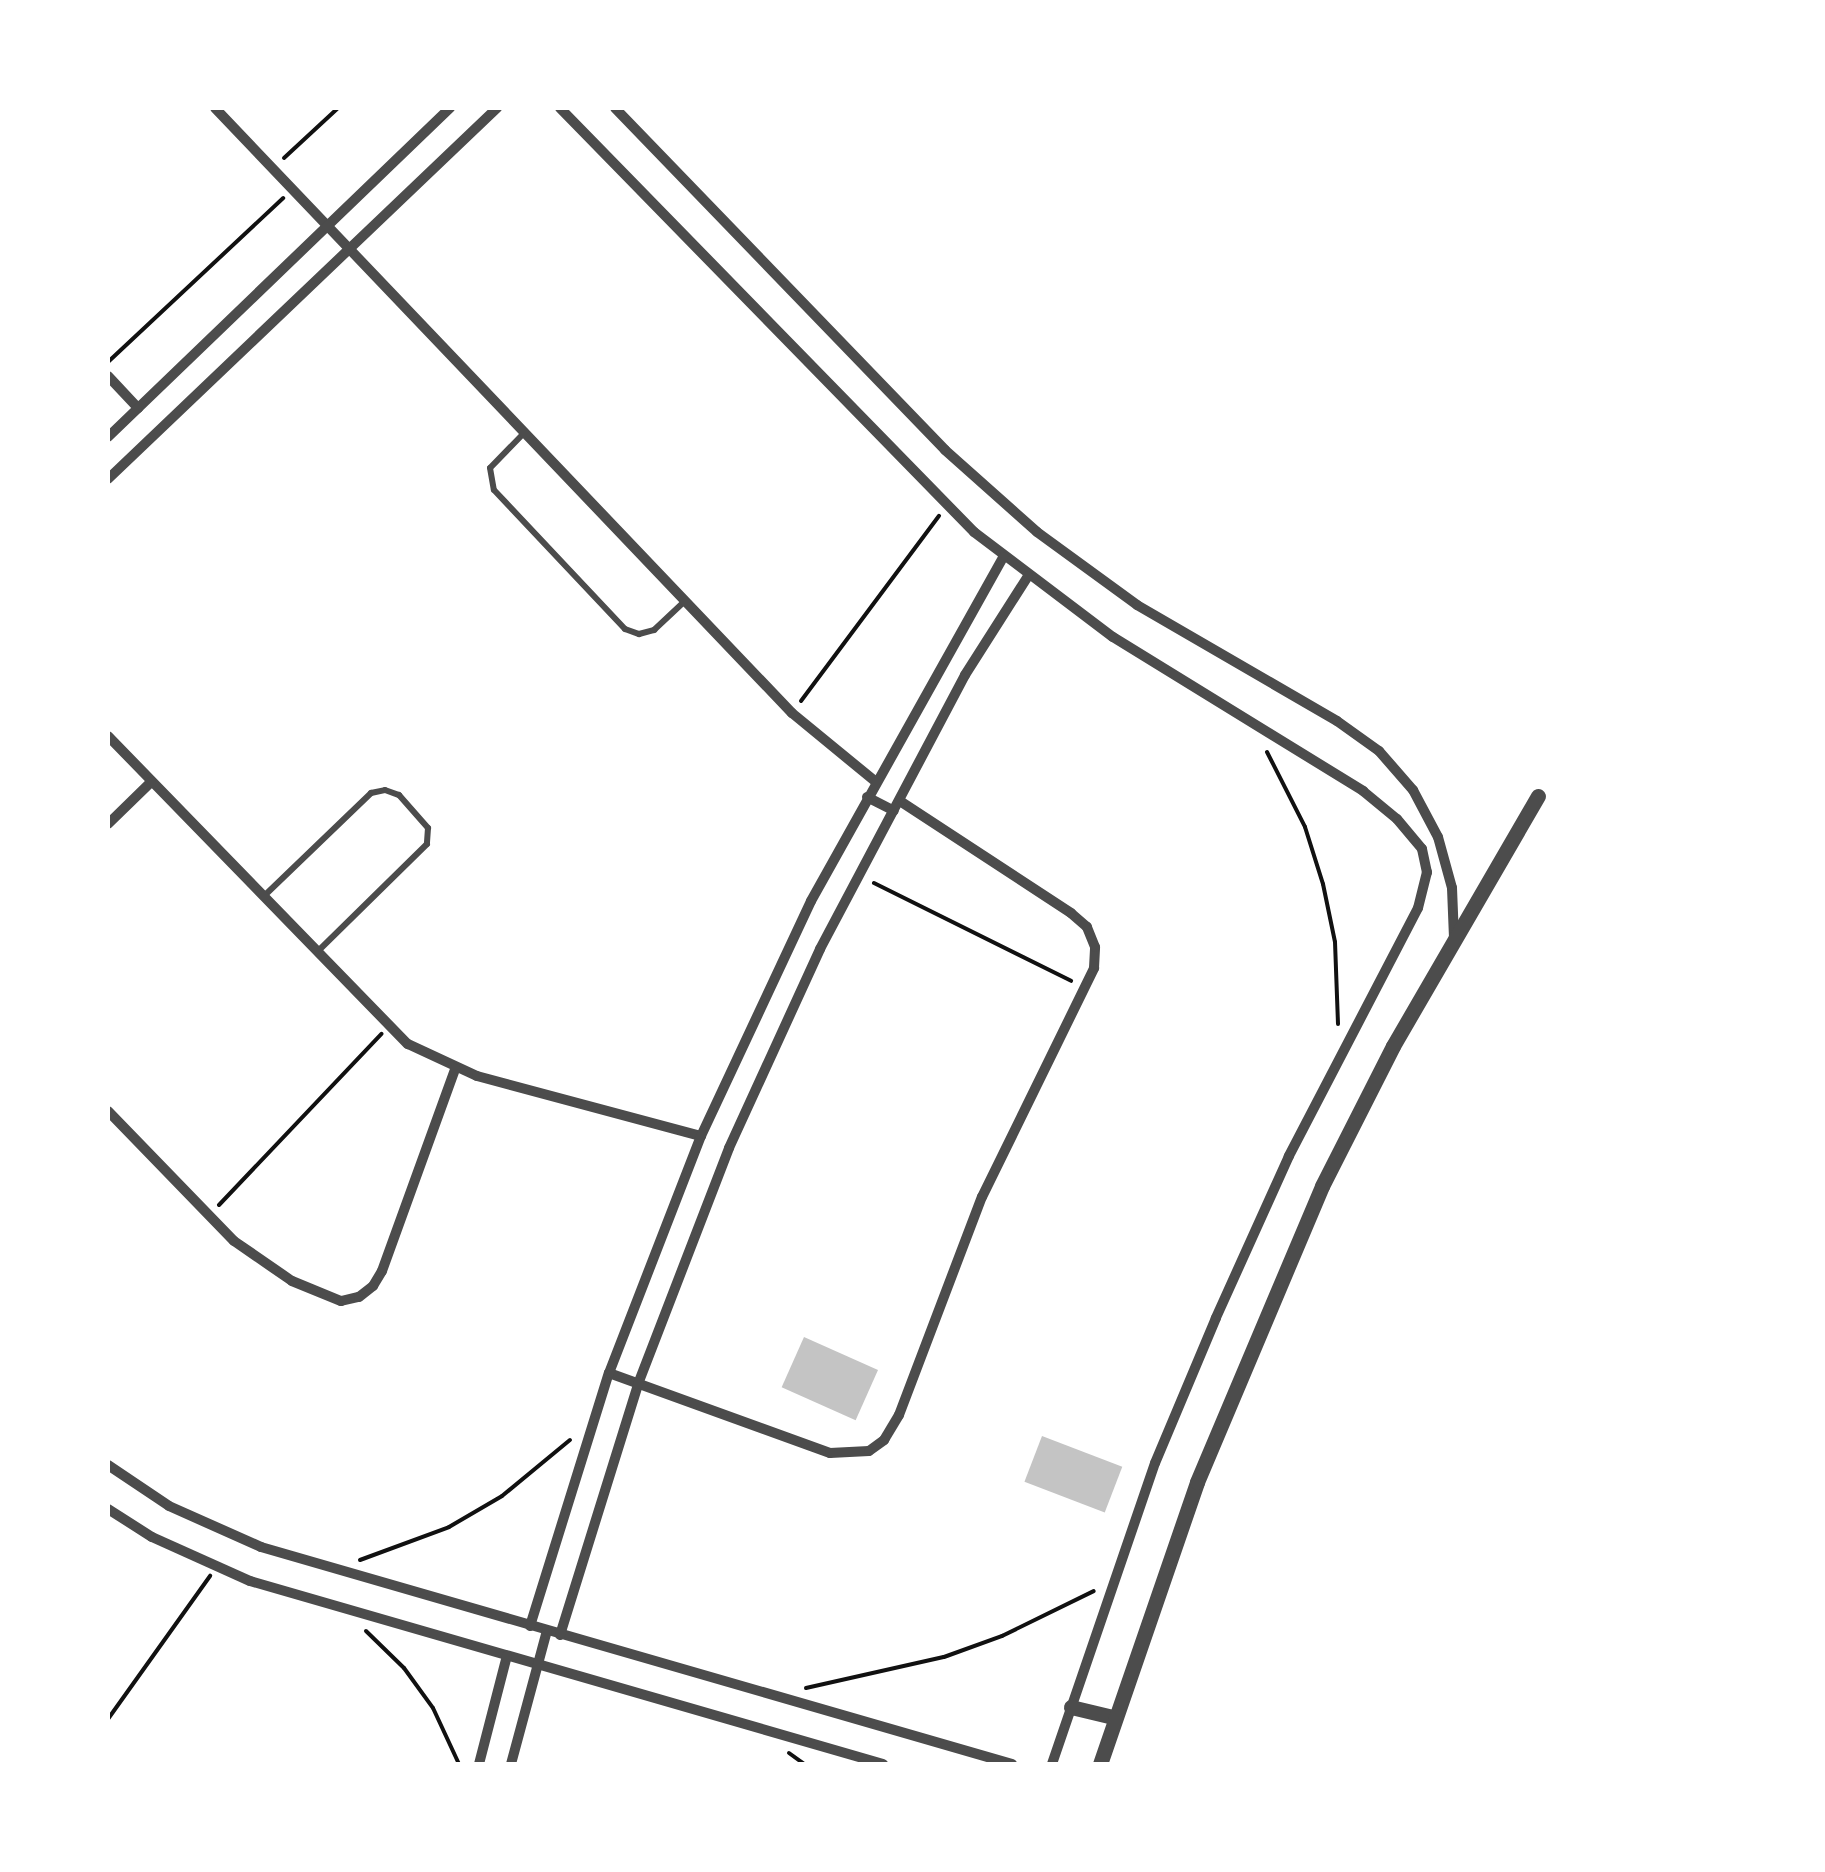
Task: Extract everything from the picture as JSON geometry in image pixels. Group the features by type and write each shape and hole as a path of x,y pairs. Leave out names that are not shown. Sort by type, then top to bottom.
{"street":[{"path":"216,108 792,713 876,782"},
{"path":"108,437 450,108"},
{"path":"108,479 497,108"},
{"path":"560,108 946,506 1003,557 1113,637 1363,791 1397,819 1422,849 1428,872 1418,908 1337,1061 1216,1318 1154,1463 1052,1764"},
{"path":"615,108 945,450 1038,532 1137,605 1337,721 1379,751 1413,790 1438,836 1452,888 1454,942"},
{"path":"108,376 138,408"},
{"path":"530,1626 609,1374 701,1136 762,1001 867,797 1003,557"},
{"path":"560,1635 638,1384 729,1148 820,949 965,675 1028,576"},
{"path":"108,736 387,1028 454,1069 701,1136"},
{"path":"108,824 151,782"},
{"path":"1100,1764 1197,1482 1322,1186 1393,1046 1538,796"},
{"path":"609,1374 830,1453 869,1451 884,1440 899,1415 982,1197 1094,968 1095,947 1086,927 897,806 867,797"},
{"path":"108,1111 248,1252 292,1281 341,1301 359,1297 373,1286 382,1271 454,1069"},
{"path":"108,1466 170,1506 215,1528 333,1568 1012,1764"},
{"path":"108,1509 216,1568 883,1764"},
{"path":"511,1764 547,1631"},
{"path":"480,1764 507,1656"},
{"path":"1071,1708 1114,1717"}],"lane":[{"path":"525,432 490,468 490,484 625,629 639,634 654,630 686,600"},
{"path":"262,898 371,793 385,790 399,795 428,828 427,844 316,954"}],"path":[{"path":"273,168 338,108"},
{"path":"108,362 293,189"},
{"path":"792,713 946,506"},
{"path":"1250,722 1280,773 1323,884 1338,982 1337,1061"},
{"path":"859,876 1084,987"},
{"path":"209,1216 387,1028"},
{"path":"333,1568 392,1551 449,1528 539,1468 595,1416"},
{"path":"108,1719 216,1568"},
{"path":"765,1692 826,1685 944,1657 1002,1636 1112,1582"},
{"path":"357,1624 404,1668 432,1708 459,1764"}],"building":[{"path":"804,1337 878,1370 856,1420 782,1387"},
{"path":"1042,1436 1122,1467 1105,1513 1024,1482"}]}
